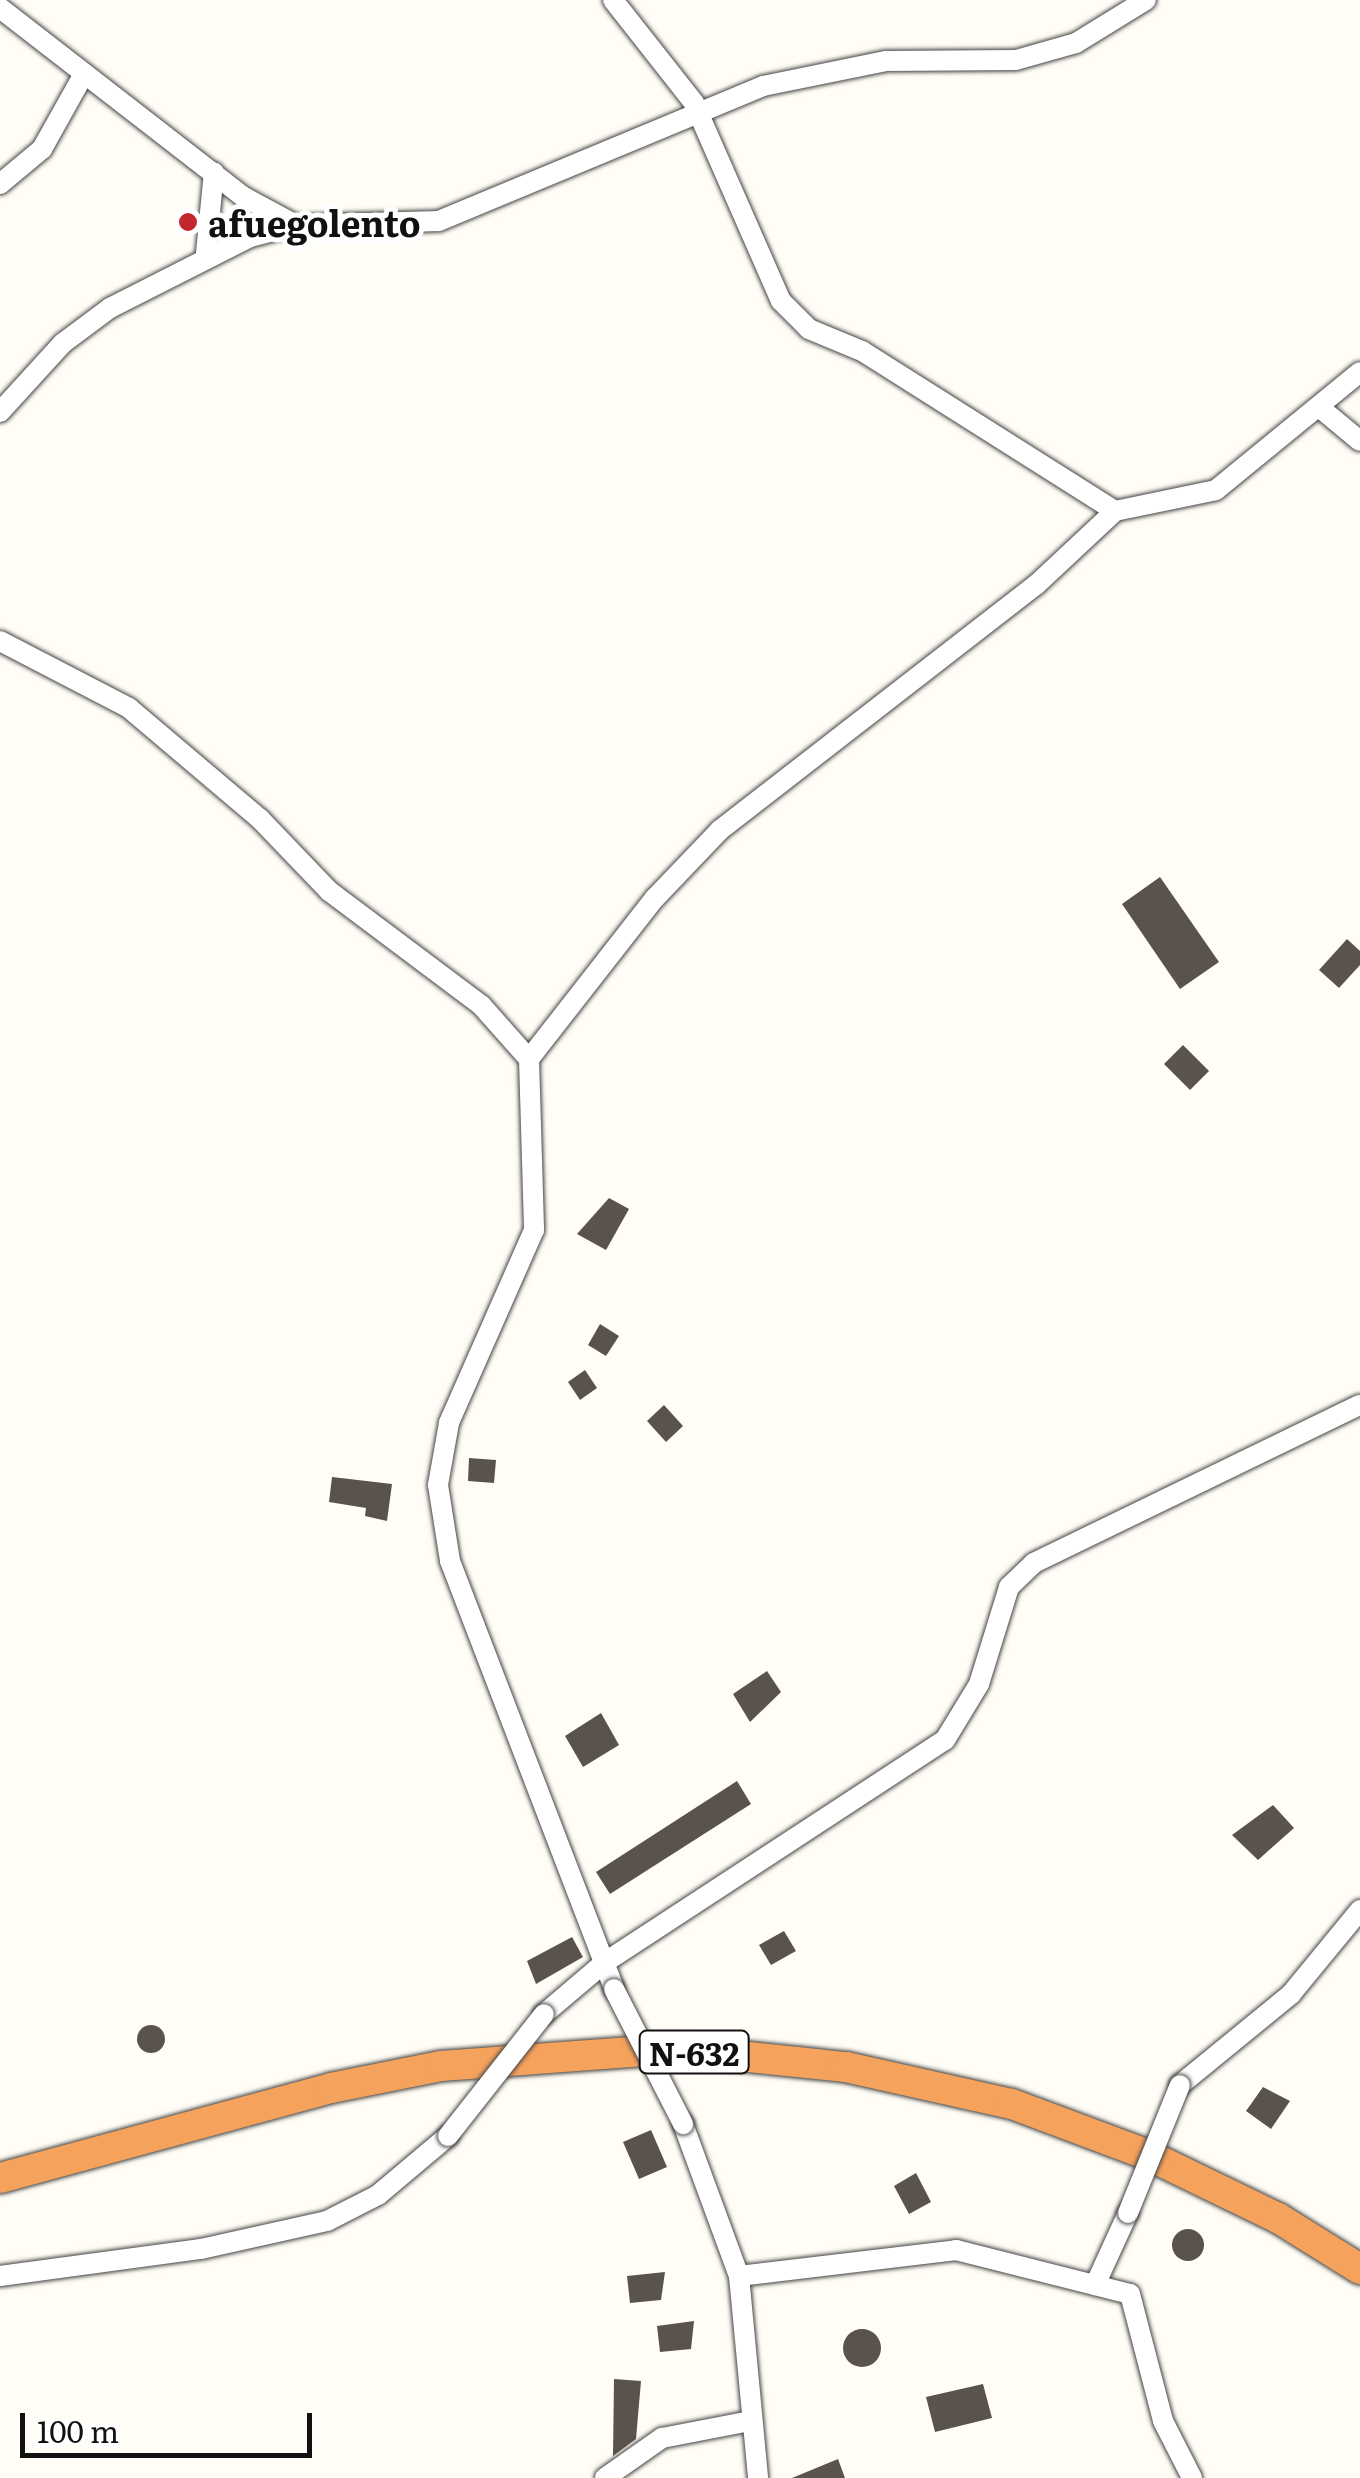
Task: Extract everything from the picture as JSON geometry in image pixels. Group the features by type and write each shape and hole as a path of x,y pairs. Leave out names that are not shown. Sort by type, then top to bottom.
{"highway":[{"name":"N-632","path":"0,2178 386,2077 670,2049 846,2067 1012,2104 1146,2154 1278,2218 1360,2269"}],"street":[{"path":"614,0 694,104 695,118 781,301 809,328 862,351 1115,511"},
{"path":"0,412 62,343 206,253 296,225 439,221 576,158 827,68 1016,60 1076,43 1146,0"},
{"path":"1,4 84,74 214,172 296,225"},
{"path":"0,184 42,149 84,74"},
{"path":"206,253 214,172"},
{"path":"758,2478 738,2276 683,2124 614,1989 450,1561 438,1485 449,1423 534,1230 529,1059 655,898 720,830 1036,585 1115,511 1216,490 1360,372"},
{"path":"1318,408 1360,440"},
{"path":"0,641 129,708 260,820 329,891 481,1005 529,1059"},
{"path":"0,2276 201,2249 327,2221 378,2195 448,2136 544,2014 604,1964 944,1740 980,1684 1009,1587 1034,1563 1360,1405"},
{"path":"1095,2285 1180,2084 1291,1994 1360,1910"},
{"path":"738,2276 956,2250 1130,2294 1163,2421 1192,2478"},
{"path":"605,2478 662,2438 750,2421"}],"building":[{"path":"1160,877 1219,962 1180,989 1122,904"},
{"path":"1347,939 1360,951 1360,965 1339,988 1319,970"},
{"path":"1183,1045 1209,1071 1190,1090 1164,1064"},
{"path":"609,1198 629,1209 606,1250 577,1234"},
{"path":"600,1324 619,1336 606,1356 588,1345"},
{"path":"585,1370 597,1388 580,1400 568,1382"},
{"path":"664,1405 683,1426 666,1442 647,1421"},
{"path":"469,1458 496,1460 494,1483 468,1481"},
{"path":"332,1477 392,1484 387,1521 365,1516 366,1508 329,1502"},
{"path":"767,1671 781,1692 750,1722 733,1694"},
{"path":"601,1713 619,1745 583,1767 565,1736"},
{"path":"737,1781 751,1804 610,1894 596,1872"},
{"path":"1273,1805 1294,1828 1258,1860 1232,1835"},
{"path":"784,1931 796,1951 771,1965 759,1945"},
{"path":"572,1937 583,1957 536,1984 527,1961"},
{"path":"151,2025 161,2029 165,2039 161,2049 151,2053 141,2049 137,2039 141,2029"},
{"path":"1263,2087 1290,2101 1271,2129 1246,2111"},
{"path":"651,2130 667,2167 639,2179 623,2142"},
{"path":"916,2173 931,2202 909,2214 894,2186"},
{"path":"1188,2229 1199,2234 1204,2245 1199,2256 1188,2261 1177,2256 1172,2245 1177,2234"},
{"path":"665,2272 661,2300 630,2303 627,2276"},
{"path":"694,2321 691,2349 660,2352 657,2326"},
{"path":"862,2329 875,2335 881,2348 875,2361 862,2367 849,2361 843,2348 849,2335"},
{"path":"614,2379 641,2381 636,2439 613,2456"},
{"path":"983,2384 992,2418 935,2432 926,2397"},
{"path":"838,2459 845,2478 792,2478"}],"place":[{"name":"afuegolento","path":"188,222"}]}
